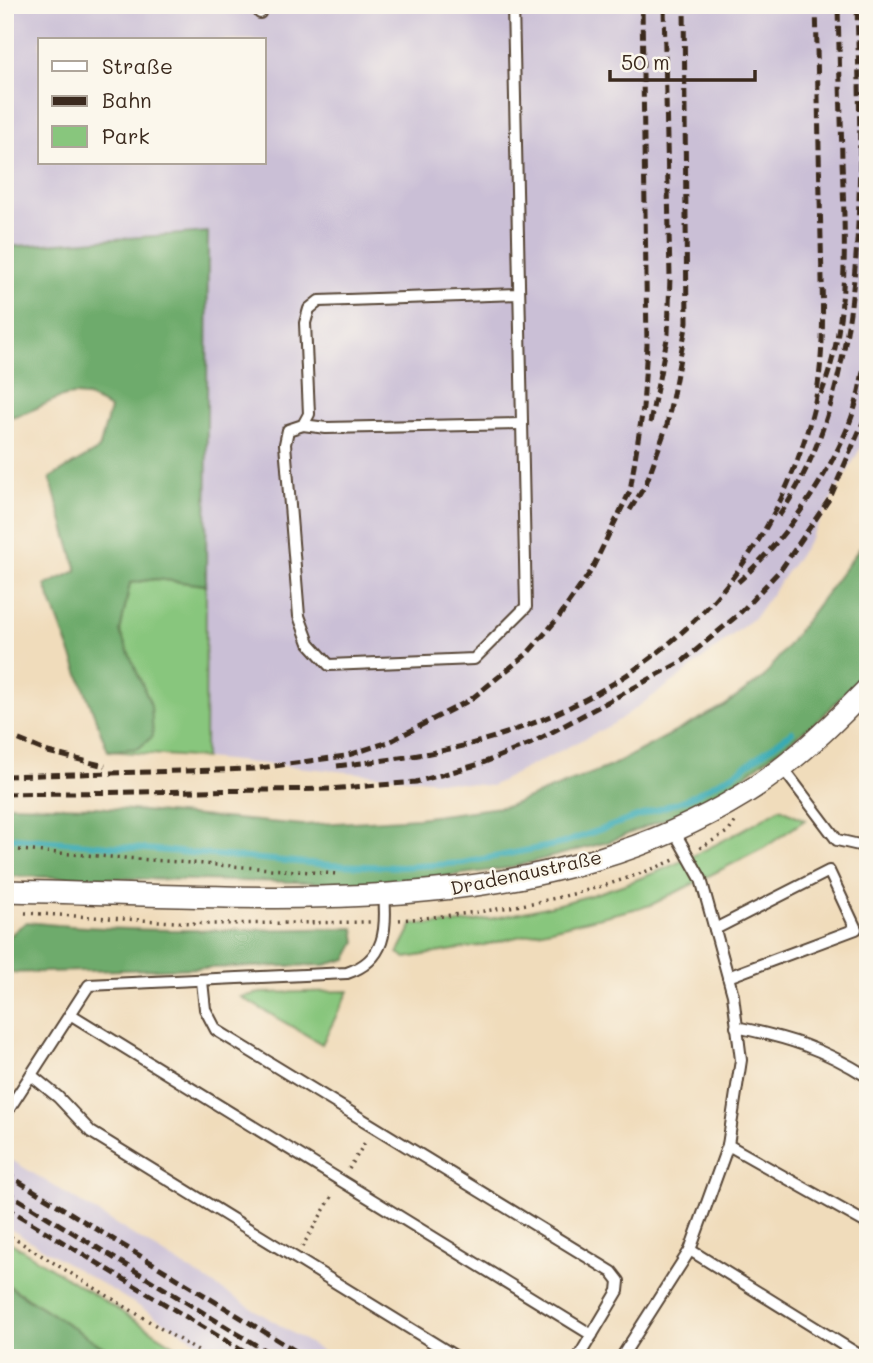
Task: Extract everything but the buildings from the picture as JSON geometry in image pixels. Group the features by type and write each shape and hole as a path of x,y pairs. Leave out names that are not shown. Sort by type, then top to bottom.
{"street":[{"name":"Dradenaustraße","path":"5,891 320,897 447,890 516,878 618,852 674,831 745,793 822,735 868,688"}],"lane":[{"path":"513,5 526,607 474,659 329,665 309,643 299,616 285,444 289,430 303,425 326,428 520,424"},
{"path":"303,425 310,414 305,323 309,309 319,301 518,294"},
{"path":"782,767 837,840 868,847"},
{"path":"621,1358 690,1250 728,1145 741,1060 728,977 701,879 674,831"},
{"path":"715,929 829,871 856,929 728,977"},
{"path":"5,1115 89,985 347,973 369,962 385,938 384,894"},
{"path":"202,981 205,1009 216,1030 612,1272 619,1281 618,1291 578,1358"},
{"path":"70,1014 592,1335"},
{"path":"737,1027 780,1036 828,1052 868,1077"},
{"path":"31,1075 58,1097 91,1132 458,1358"},
{"path":"728,1145 868,1224"},
{"path":"690,1250 864,1358"}],"path":[{"path":"5,849 344,875"},
{"path":"5,1233 209,1358"}],"shaded area":[{"path":"5,5 868,5 868,435 806,545 756,616 680,677 613,724 491,786 205,758 208,232 5,247"},
{"path":"5,1156 333,1358 225,1358 5,1226"}],"green space":[{"path":"208,232 206,585 156,579 130,583 120,632 151,705 153,736 139,748 108,751 45,585 77,571 50,478 99,449 110,409 94,400 69,396 5,418 5,247"},
{"path":"868,537 868,668 822,717 712,800 608,842 509,868 386,884 5,876 5,805 96,807 303,825 418,818 508,806 611,766 724,706 764,677"},
{"path":"156,579 206,585 205,758 108,751 139,748 133,667 120,632 130,583"},
{"path":"780,808 805,820 764,848 651,905 484,945 406,958 398,953 413,924 442,925 483,920 593,895 687,858"},
{"path":"27,922 150,930 354,928 356,942 347,959 325,965 5,973 9,938"},
{"path":"349,991 322,1044 241,997 261,993"},
{"path":"5,1239 195,1358 120,1358 5,1283"},
{"path":"5,1283 16,1291 120,1358 5,1358"}],"waterway":[{"path":"5,837 331,865 401,867 463,863 560,844 687,799 737,772 792,732"}],"railway":[{"path":"5,776 253,769 345,756 389,742 470,700 527,654 559,617 591,571 630,491 643,408 647,345 642,5"},
{"path":"650,423 668,334 670,277 664,5"},
{"path":"630,510 646,484 667,425 687,322 684,5"},
{"path":"337,766 463,746 525,726 583,700 636,669 684,631 725,587 761,537 789,480 811,418 819,374 822,306 816,5"},
{"path":"821,394 837,338 844,279 838,5"},
{"path":"779,516 810,462 831,402 846,338 855,271 859,203 857,5"},
{"path":"738,582 774,545 825,474 849,424 868,348"},
{"path":"5,794 330,789 416,782 480,764 530,744 683,661 739,614 782,568 830,498 868,411"},
{"path":"5,734 48,752 105,766"},
{"path":"5,1173 307,1358"},
{"path":"5,1191 277,1358"},
{"path":"5,1207 254,1358"}]}
